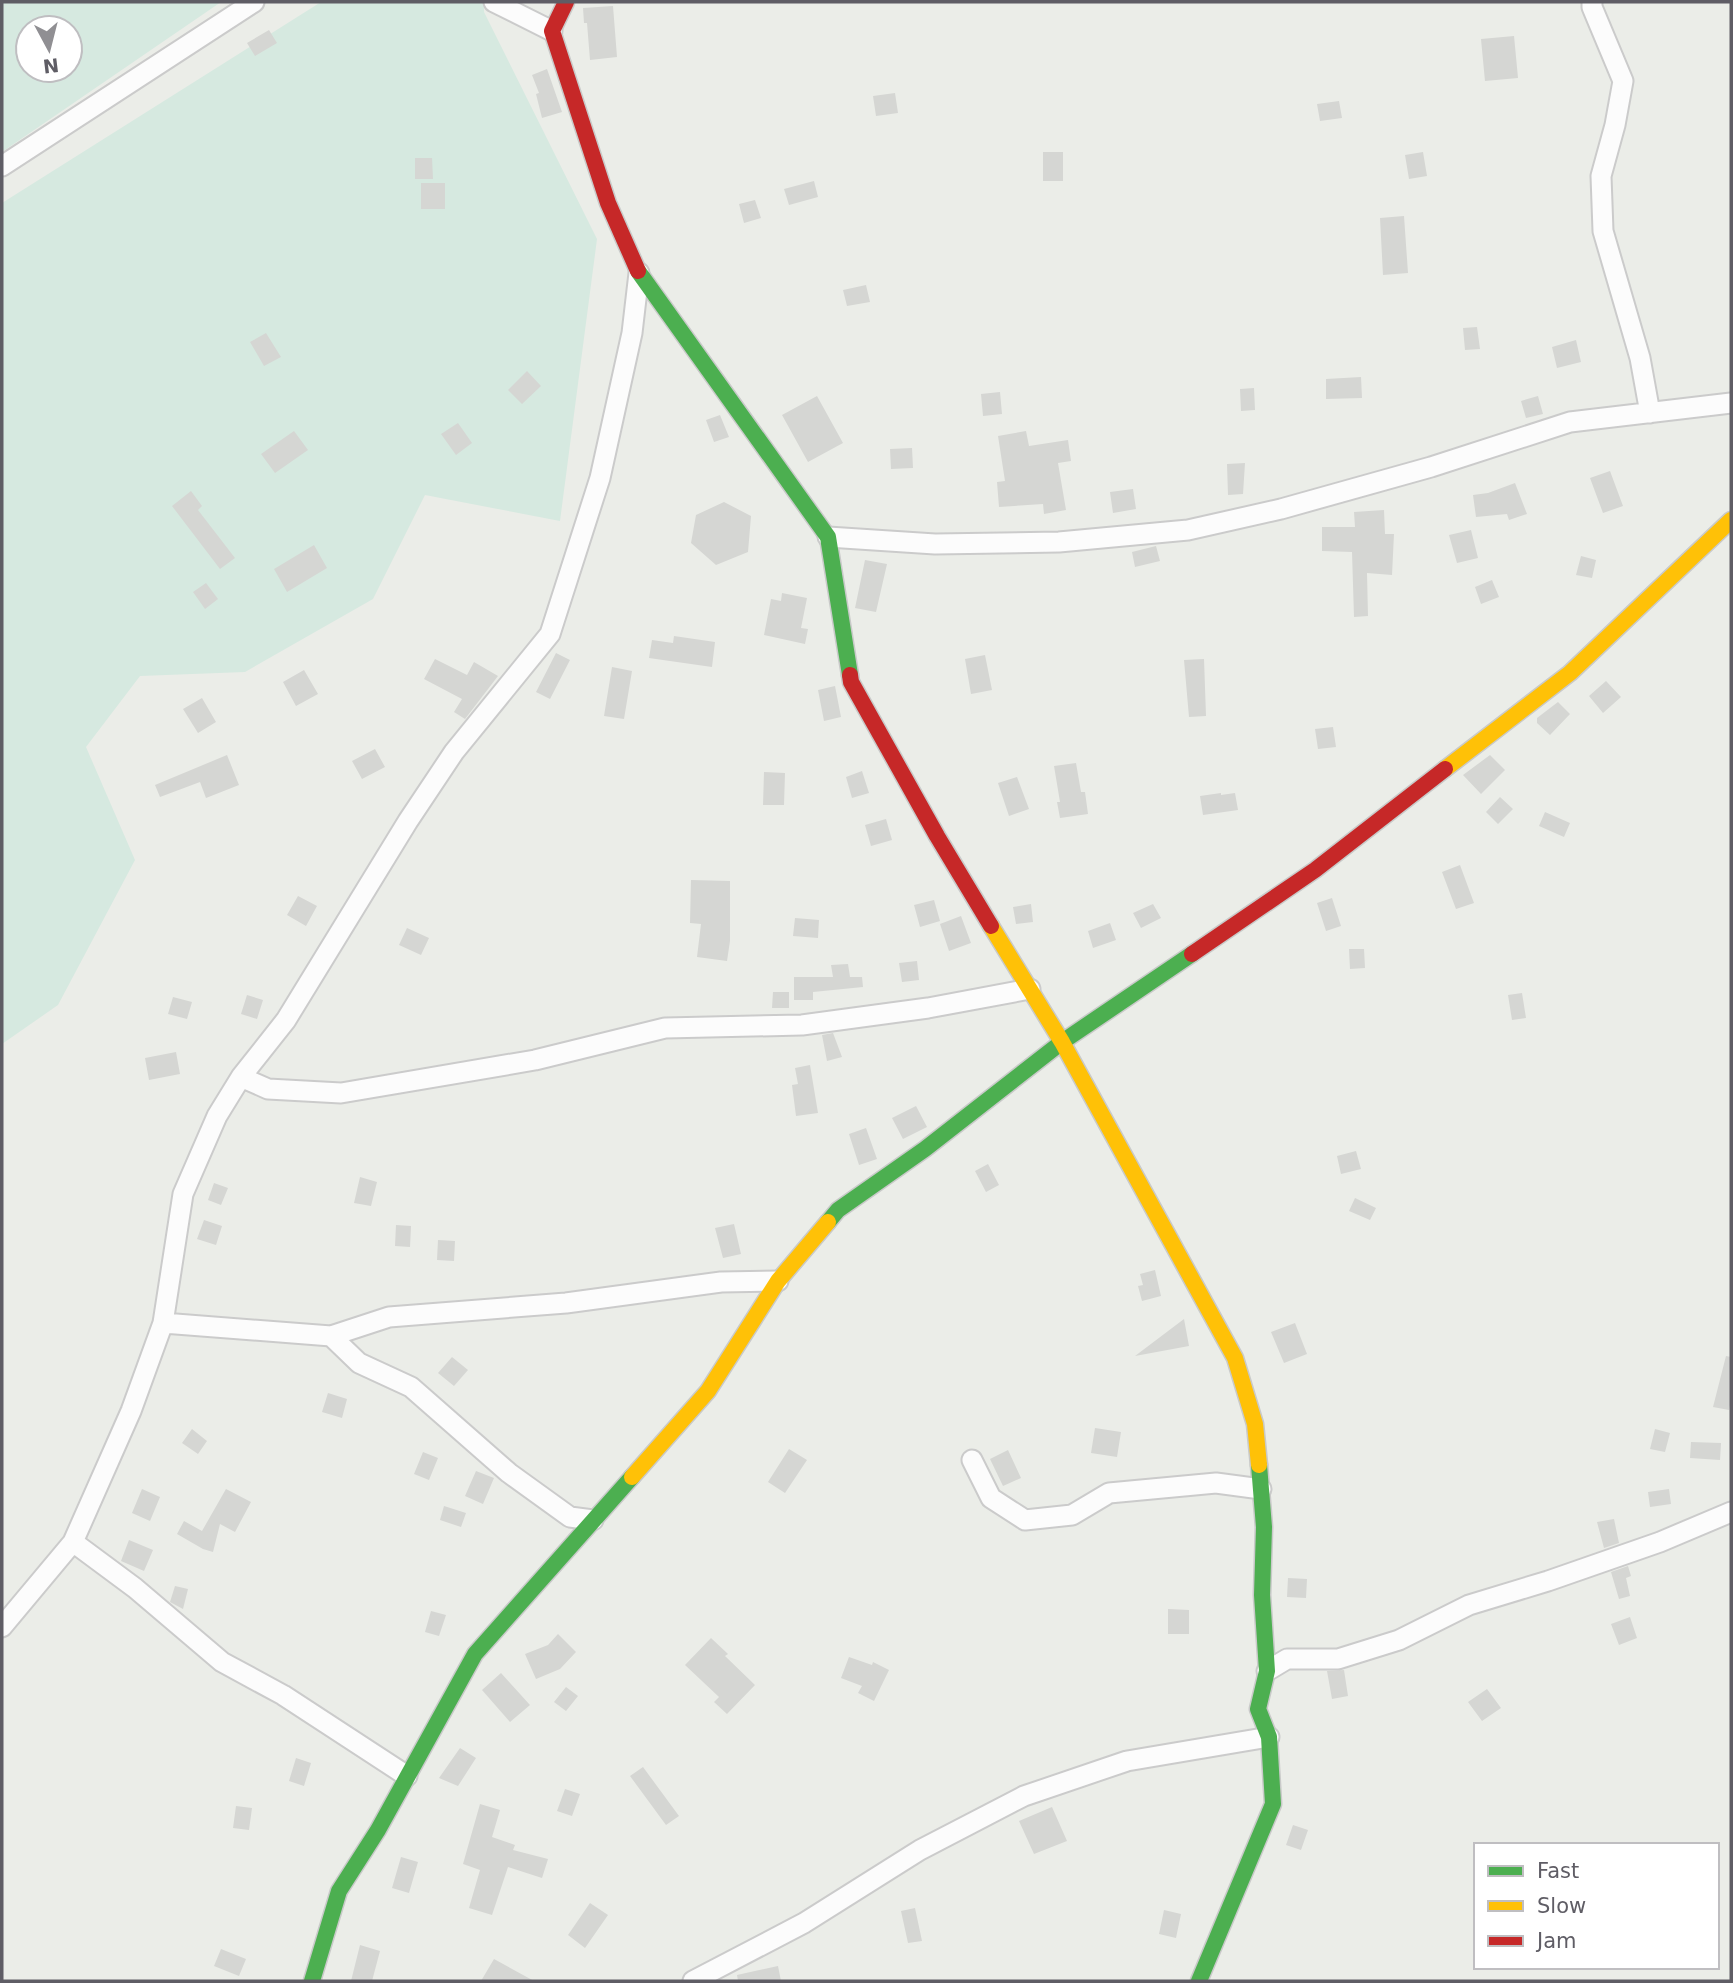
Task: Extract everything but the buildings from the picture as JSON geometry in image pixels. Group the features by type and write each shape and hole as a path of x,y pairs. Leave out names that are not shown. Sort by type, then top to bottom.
{"street":[{"path":"2,166 254,2"},
{"path":"494,2 552,32"},
{"path":"566,2 552,32 608,203 639,273 828,537 851,681 937,836 1062,1042 1235,1359 1255,1424 1261,1489 1264,1527 1262,1595 1267,1671 1258,1709 1269,1737 1273,1804 1199,1981"},
{"path":"1592,2 1623,81 1615,125 1601,176 1603,231 1640,358 1650,414"},
{"path":"2,1627 73,1542 131,1411 163,1323 183,1194 217,1116 241,1077 286,1020 408,821 454,752 550,634 600,478 632,333 639,273"},
{"path":"828,537 935,544 1059,542 1188,530 1281,509 1431,467 1570,422 1731,403"},
{"path":"312,1981 339,1891 378,1830 475,1654 708,1391 778,1281 838,1210 925,1149 1062,1042 1315,870 1570,674 1731,520"},
{"path":"241,1077 268,1089 341,1093 535,1060 665,1028 802,1025 928,1008 1030,989"},
{"path":"163,1323 331,1336 389,1317 566,1303 722,1282 778,1281"},
{"path":"331,1336 359,1363 411,1387 509,1473 570,1517 593,1520"},
{"path":"972,1460 991,1498 1025,1520 1072,1515 1109,1493 1216,1483 1261,1489"},
{"path":"1267,1671 1287,1659 1338,1659 1399,1640 1469,1605 1660,1542 1731,1512"},
{"path":"73,1542 135,1588 222,1662 283,1695 407,1776"},
{"path":"693,1981 804,1923 920,1850 1024,1796 1127,1761 1269,1737"}],"green space":[{"path":"2,2 221,2 2,152"},
{"path":"321,2 484,2 484,12 597,239 560,521 425,495 373,599 245,672 140,676 86,747 135,860 58,1005 2,1044 2,203"}],"traffic: fast":[{"path":"638,271 828,537 850,675"},
{"path":"828,1222 838,1210 925,1149 1062,1042 1192,954"},
{"path":"1199,1981 1273,1804 1269,1737 1258,1709 1267,1671 1262,1595 1264,1527 1259,1465"},
{"path":"312,1981 339,1891 378,1830 475,1654 632,1477"}],"traffic: slow":[{"path":"1445,769 1570,673 1731,520"},
{"path":"991,926 1062,1042 1235,1358 1255,1424 1259,1465"},
{"path":"632,1477 708,1391 778,1281 828,1222"}],"traffic: jam":[{"path":"566,2 552,31 608,203 638,271"},
{"path":"850,675 851,682 937,836 991,926"},
{"path":"1192,954 1315,870 1445,769"}]}
